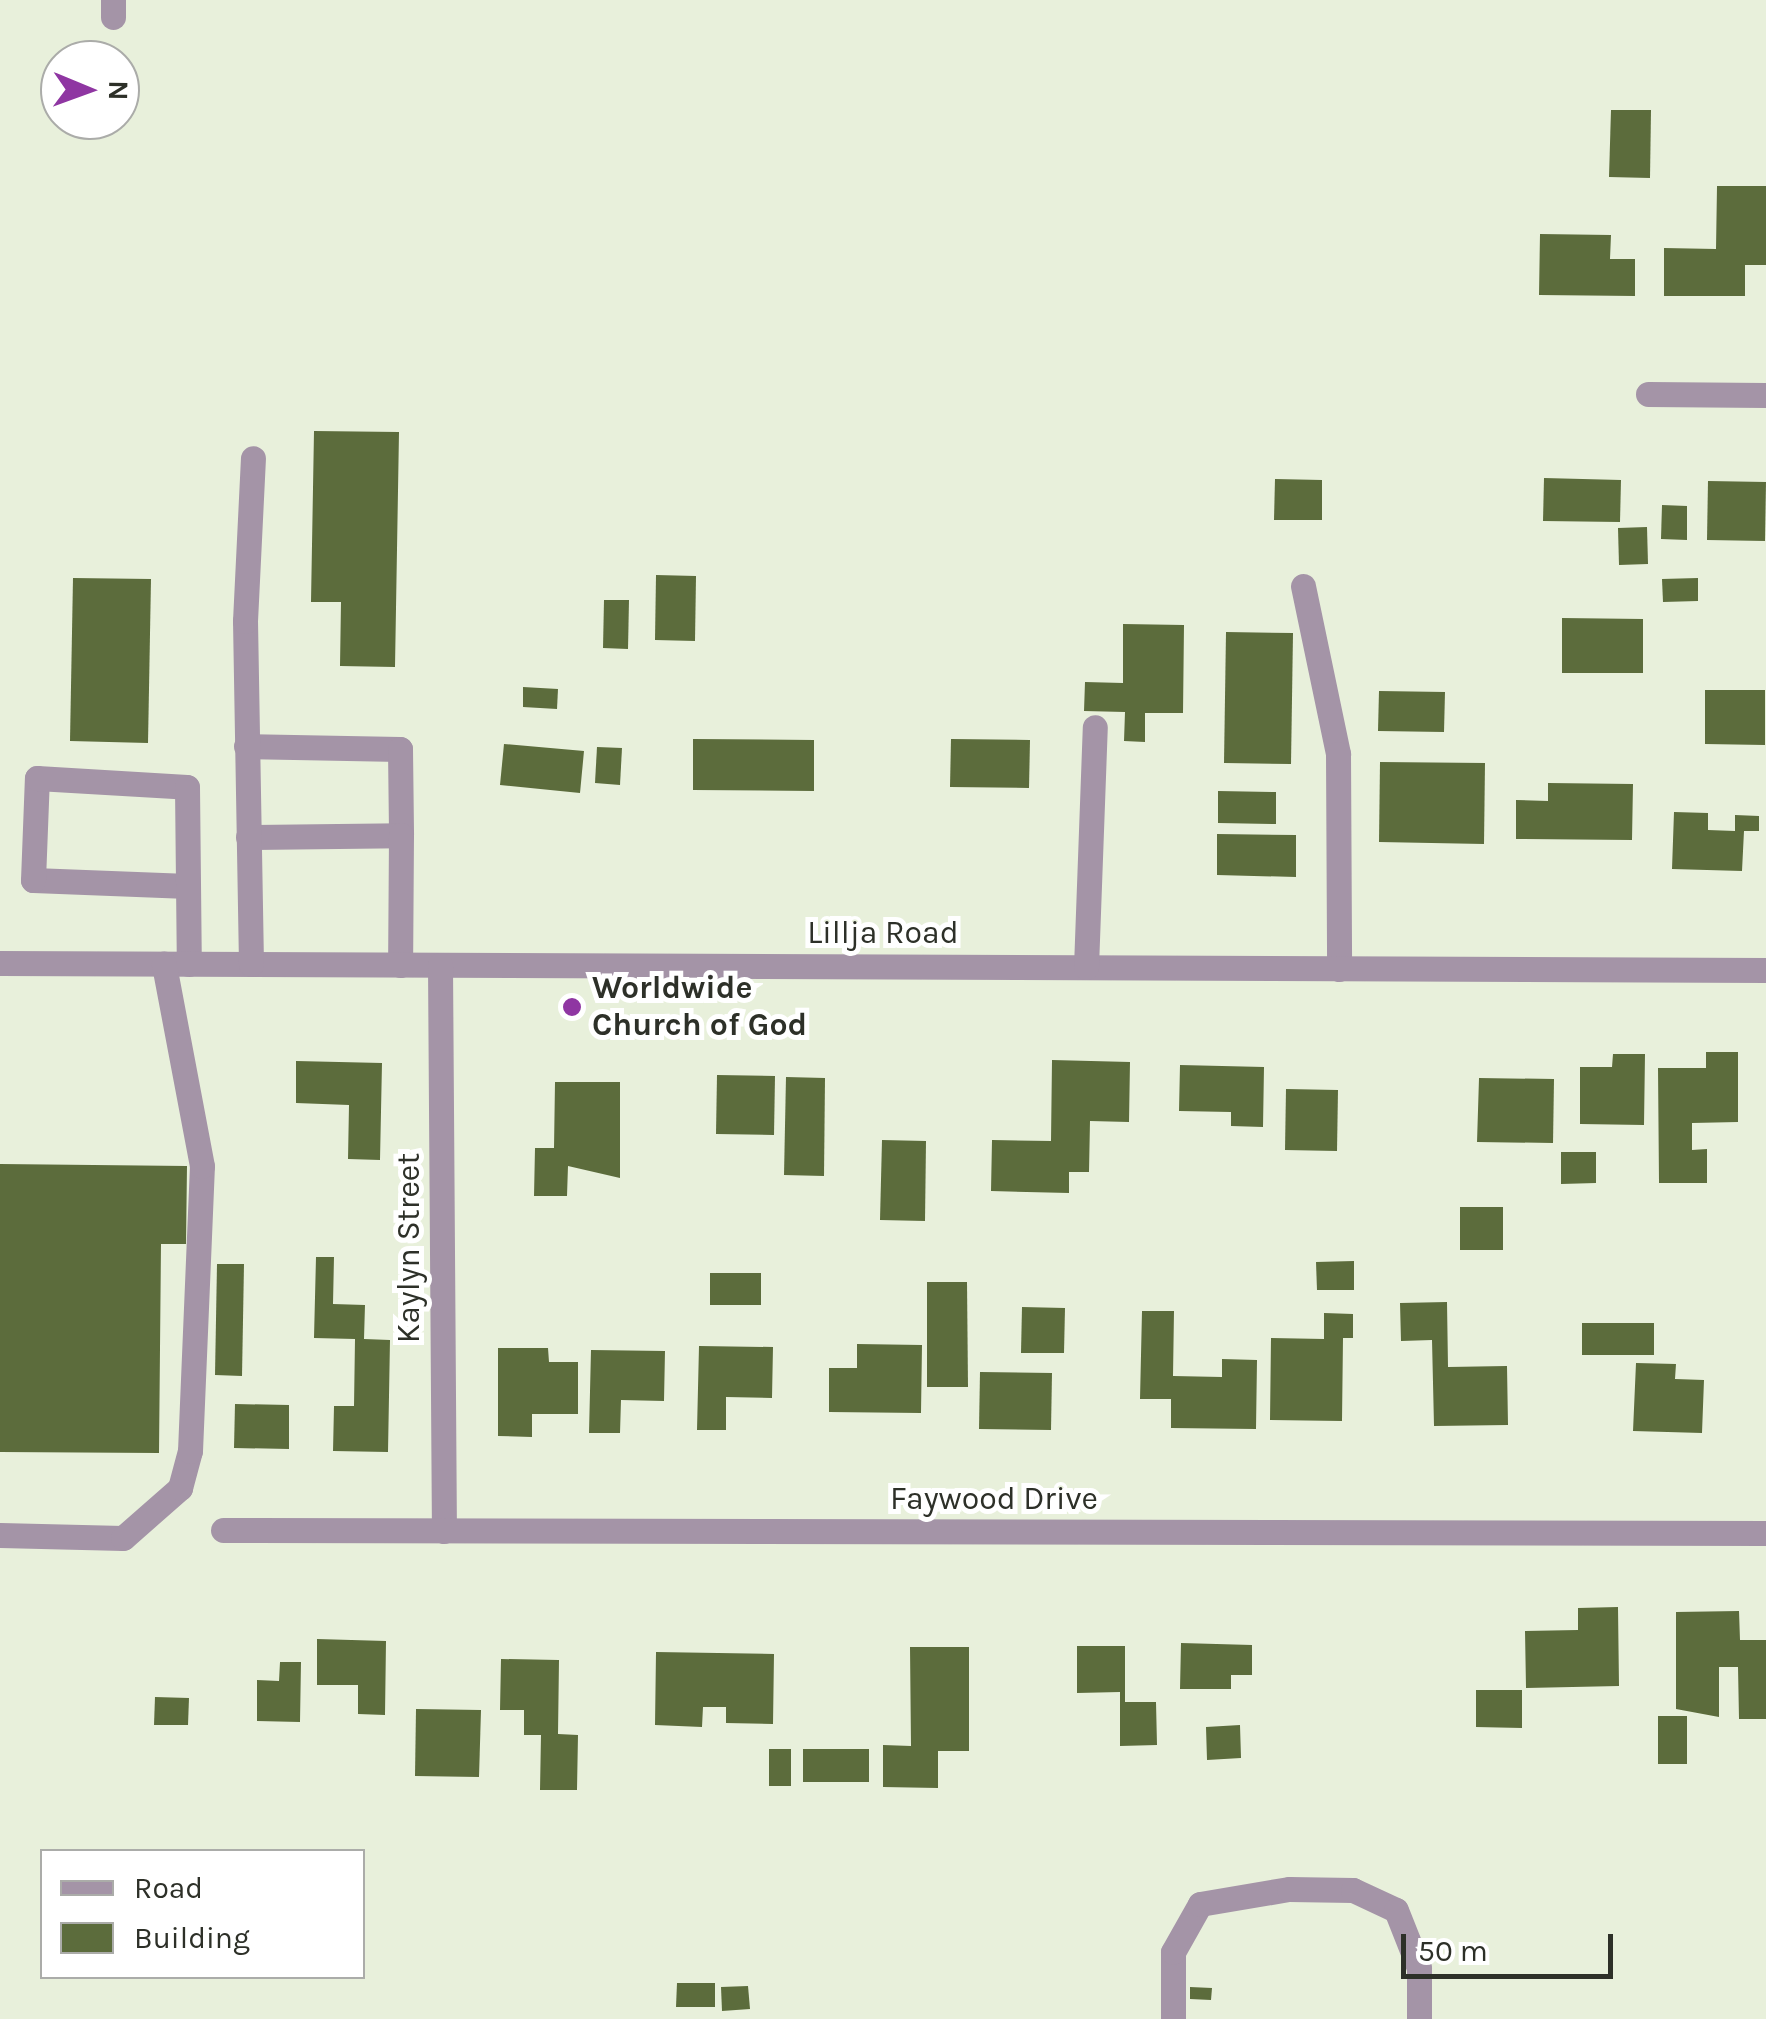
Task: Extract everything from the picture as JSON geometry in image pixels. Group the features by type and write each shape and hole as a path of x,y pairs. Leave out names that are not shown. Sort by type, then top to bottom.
{"street":[{"path":"1648,394 1766,395"},
{"path":"251,964 246,746 253,458"},
{"path":"1303,586 1338,754 1339,969"},
{"path":"1086,967 1095,728"},
{"path":"246,746 400,750 400,964"},
{"path":"0,1534 123,1538 180,1488 190,1451 202,1166 176,964 188,886 188,787 38,778 33,880 188,886"},
{"path":"248,837 401,836"},
{"name":"Lillja Road","path":"0,963 1766,970"},
{"name":"Kaylyn Street","path":"440,965 444,1530"},
{"name":"Faywood Drive","path":"222,1530 1766,1533"},
{"path":"1174,2019 1173,1952 1200,1904 1289,1889 1354,1890 1396,1910 1418,1968 1418,2019"}],"building":[{"path":"1611,110 1651,110 1650,178 1609,177"},
{"path":"1717,186 1766,186 1766,265 1745,265 1745,296 1664,296 1664,248 1716,249"},
{"path":"1540,234 1611,235 1610,259 1635,259 1635,296 1539,295"},
{"path":"314,431 399,432 395,667 340,666 341,602 311,602"},
{"path":"1544,478 1621,480 1620,522 1543,521"},
{"path":"1275,479 1322,480 1322,520 1274,520"},
{"path":"1708,481 1766,482 1765,541 1707,540"},
{"path":"1662,505 1687,506 1687,540 1661,539"},
{"path":"1647,527 1648,564 1619,565 1618,528"},
{"path":"656,575 696,576 695,641 655,640"},
{"path":"73,578 151,579 148,743 70,741"},
{"path":"1698,578 1698,601 1663,602 1662,579"},
{"path":"604,600 629,600 628,649 603,648"},
{"path":"1562,618 1643,619 1643,673 1562,673"},
{"path":"1123,624 1184,625 1183,713 1145,713 1145,742 1124,741 1125,712 1084,711 1085,682 1123,683"},
{"path":"1226,632 1293,633 1291,764 1224,763"},
{"path":"523,687 558,689 557,709 523,707"},
{"path":"1705,690 1765,690 1765,745 1705,744"},
{"path":"1379,691 1445,692 1444,732 1378,731"},
{"path":"693,739 814,740 814,791 693,790"},
{"path":"951,739 1030,740 1029,788 950,787"},
{"path":"504,744 584,751 580,793 500,785"},
{"path":"597,747 622,748 620,785 595,783"},
{"path":"1380,762 1485,763 1484,844 1379,842"},
{"path":"1548,783 1633,784 1632,840 1516,839 1516,800 1548,801"},
{"path":"1218,791 1276,792 1276,824 1218,823"},
{"path":"1674,812 1708,813 1708,830 1735,831 1735,815 1759,816 1759,831 1744,831 1742,871 1672,869"},
{"path":"1217,834 1296,835 1296,877 1217,875"},
{"path":"1706,1052 1738,1052 1738,1122 1692,1123 1692,1150 1707,1149 1707,1183 1659,1183 1658,1068 1706,1068"},
{"path":"1613,1054 1645,1054 1644,1125 1580,1124 1580,1067 1612,1067"},
{"path":"1052,1060 1130,1062 1129,1122 1090,1121 1089,1172 1069,1172 1069,1193 991,1191 992,1140 1051,1141"},
{"path":"296,1061 382,1063 380,1160 348,1159 349,1105 296,1103"},
{"path":"1180,1065 1264,1067 1263,1127 1231,1126 1231,1112 1179,1111"},
{"path":"717,1075 775,1076 774,1135 716,1134"},
{"path":"786,1077 825,1078 824,1176 784,1175"},
{"path":"1479,1078 1554,1079 1553,1143 1477,1142"},
{"path":"555,1082 620,1082 620,1178 568,1166 567,1196 534,1196 535,1148 554,1148"},
{"path":"1286,1089 1338,1090 1337,1151 1285,1150"},
{"path":"882,1140 926,1141 925,1221 880,1220"},
{"path":"1561,1152 1596,1152 1596,1183 1561,1184"},
{"path":"0,1164 187,1166 186,1244 161,1244 159,1453 0,1452"},
{"path":"1460,1207 1503,1207 1503,1250 1460,1250"},
{"path":"316,1257 334,1257 333,1304 365,1305 364,1339 390,1340 388,1452 333,1451 334,1406 354,1406 355,1339 314,1338"},
{"path":"1354,1261 1354,1290 1317,1290 1316,1262"},
{"path":"217,1264 244,1264 242,1376 215,1375"},
{"path":"710,1273 761,1273 761,1305 710,1305"},
{"path":"927,1282 967,1282 968,1387 927,1387"},
{"path":"1447,1302 1448,1367 1507,1366 1508,1425 1434,1426 1432,1340 1401,1341 1400,1303"},
{"path":"1022,1307 1065,1308 1064,1353 1021,1353"},
{"path":"1142,1311 1174,1311 1173,1376 1222,1377 1222,1359 1257,1360 1256,1429 1171,1428 1171,1399 1140,1399"},
{"path":"1324,1313 1353,1314 1353,1338 1343,1338 1342,1421 1270,1420 1271,1338 1324,1339"},
{"path":"1582,1323 1654,1323 1654,1355 1582,1355"},
{"path":"857,1344 922,1345 921,1413 829,1412 829,1368 857,1368"},
{"path":"699,1346 773,1347 772,1398 726,1397 726,1430 697,1430"},
{"path":"498,1348 548,1348 549,1362 578,1362 578,1414 532,1414 532,1437 498,1436"},
{"path":"591,1350 665,1351 664,1401 621,1400 620,1433 589,1433"},
{"path":"1636,1363 1676,1364 1675,1379 1704,1380 1702,1433 1633,1431"},
{"path":"980,1372 1052,1373 1051,1430 979,1429"},
{"path":"235,1404 289,1405 289,1449 234,1448"},
{"path":"1618,1607 1619,1686 1526,1688 1525,1631 1578,1630 1578,1608"},
{"path":"1739,1611 1740,1640 1766,1640 1766,1719 1739,1719 1738,1667 1719,1667 1719,1717 1676,1709 1676,1612"},
{"path":"317,1639 386,1641 385,1715 358,1714 358,1685 317,1685"},
{"path":"1181,1643 1252,1645 1252,1675 1231,1675 1231,1689 1180,1689"},
{"path":"1077,1646 1125,1646 1125,1702 1156,1702 1157,1745 1120,1746 1120,1692 1077,1693"},
{"path":"910,1647 969,1647 969,1751 938,1751 938,1788 883,1787 883,1745 911,1746"},
{"path":"656,1652 774,1654 773,1724 726,1723 726,1707 703,1707 702,1727 655,1725"},
{"path":"501,1659 559,1660 558,1734 578,1735 577,1790 540,1790 541,1735 524,1735 524,1710 500,1710"},
{"path":"280,1662 301,1662 300,1722 257,1721 257,1680 279,1681"},
{"path":"1476,1690 1522,1690 1522,1728 1476,1727"},
{"path":"155,1697 189,1698 188,1725 154,1725"},
{"path":"416,1709 481,1710 479,1777 415,1776"},
{"path":"1658,1716 1687,1716 1687,1764 1658,1764"},
{"path":"1240,1725 1241,1758 1207,1760 1206,1727"},
{"path":"769,1749 791,1749 791,1786 769,1786"},
{"path":"803,1749 869,1749 869,1782 803,1782"},
{"path":"677,1983 715,1983 715,2007 676,2007"},
{"path":"748,1986 750,2009 722,2011 721,1987"},
{"path":"1190,1987 1212,1988 1211,2000 1190,1999"}],"place":[{"name":"Worldwide Church of God","path":"572,1007"}]}
